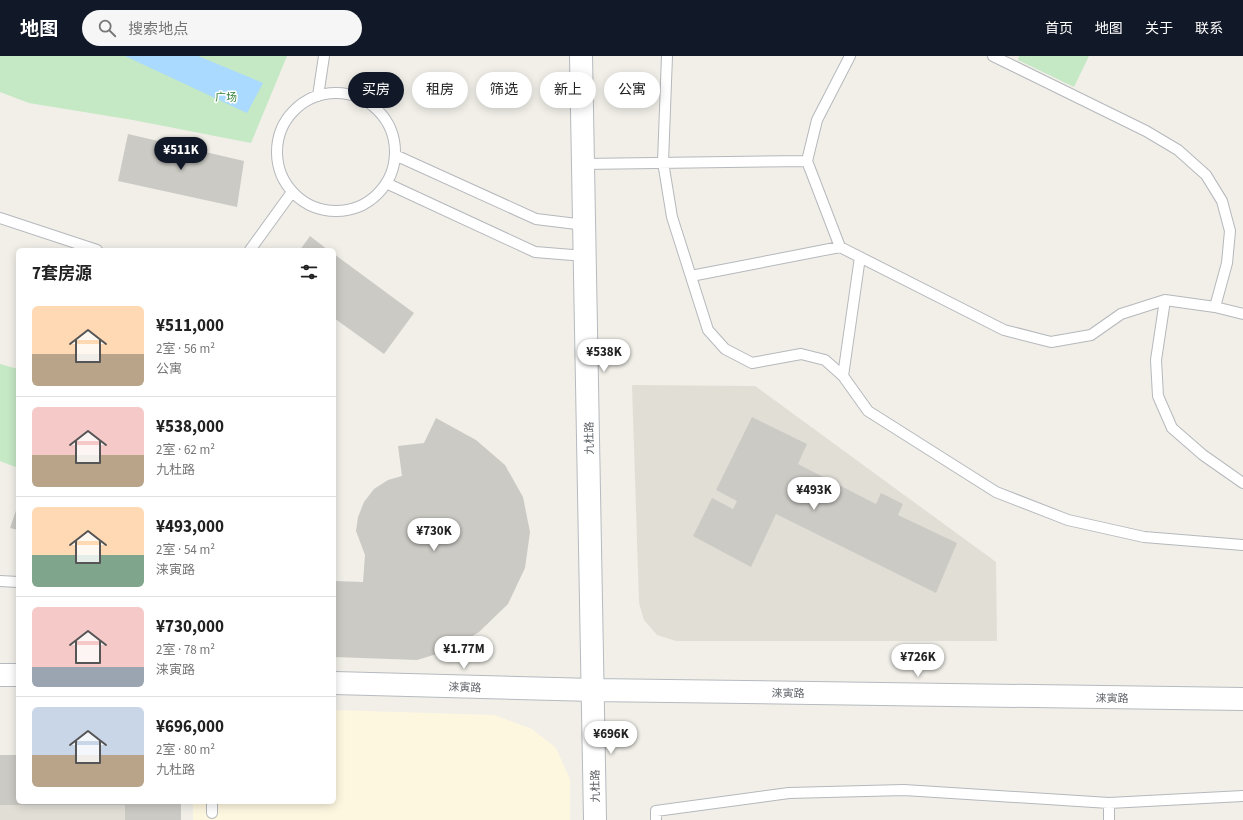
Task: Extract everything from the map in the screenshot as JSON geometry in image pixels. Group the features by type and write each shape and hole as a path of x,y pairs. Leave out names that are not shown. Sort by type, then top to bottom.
{"street":[{"name":"九杜路","path":"581,56 595,820"},
{"path":"0,675 16,675"},
{"name":"涞寅路","path":"336,683 593,690 1243,699"}],"lane":[{"path":"318,96 324,56"},
{"path":"667,56 663,162 672,217 708,330 725,349 752,363 801,354 825,360 843,376 868,411 996,492 1068,520 1144,537 1243,545"},
{"path":"840,247 807,161 817,120 850,56"},
{"path":"993,56 1146,130 1178,150 1206,175 1222,201 1230,231 1227,263 1215,307"},
{"path":"336,93 355,96 372,105 384,119 393,136 395,155 391,173 386,183 381,190 366,204 347,211 327,211 308,204 292,192 281,175 276,155 278,135 287,117 301,104 318,96 336,93"},
{"path":"395,155 536,219 584,225"},
{"path":"583,164 807,161"},
{"path":"386,183 535,252 585,256"},
{"path":"251,248 292,192"},
{"path":"0,218 91,248"},
{"path":"691,276 840,247 1004,330 1051,342 1091,335 1121,314 1165,300 1215,307 1243,314"},
{"path":"843,376 860,257"},
{"path":"1165,300 1156,360 1158,396 1172,428 1203,456 1243,483"},
{"path":"0,581 16,582"},
{"path":"656,820 656,811 789,793 904,790 1109,803 1243,796"},
{"path":"1109,803 1109,820"},
{"path":"212,804 212,812"}],"shaded area":[{"path":"632,385 755,386 996,562 997,641 676,641 657,635 644,620 639,603"},
{"path":"336,710 494,715 532,729 556,748 570,779 570,820 193,820 193,804 336,804"},
{"path":"0,805 125,805 125,820 0,820"}],"green space":[{"name":"广场","path":"0,56 287,56 251,143 133,120 29,103 0,92"},
{"path":"1019,56 1089,56 1074,87 1018,60"},
{"path":"0,364 16,368 16,467 0,461"}],"water":[{"path":"125,56 198,56 263,83 247,113"}],"building":[{"path":"128,134 244,161 237,207 118,181"},
{"path":"310,236 325,248 301,248"},
{"path":"336,255 414,313 384,354 336,319"},
{"path":"752,417 807,444 798,464 876,504 881,493 903,504 898,515 957,543 936,593 776,514 751,567 693,536 712,498 733,509 737,501 716,490"},
{"path":"436,418 476,440 505,465 523,497 530,532 525,568 508,604 479,632 450,650 417,660 336,657 336,581 363,582 365,555 356,531 358,517 364,502 374,489 388,480 402,476 398,446 424,443"},
{"path":"16,511 16,530 10,528"},
{"path":"0,755 16,755 16,804 181,804 181,820 125,820 125,805 0,805"}]}
